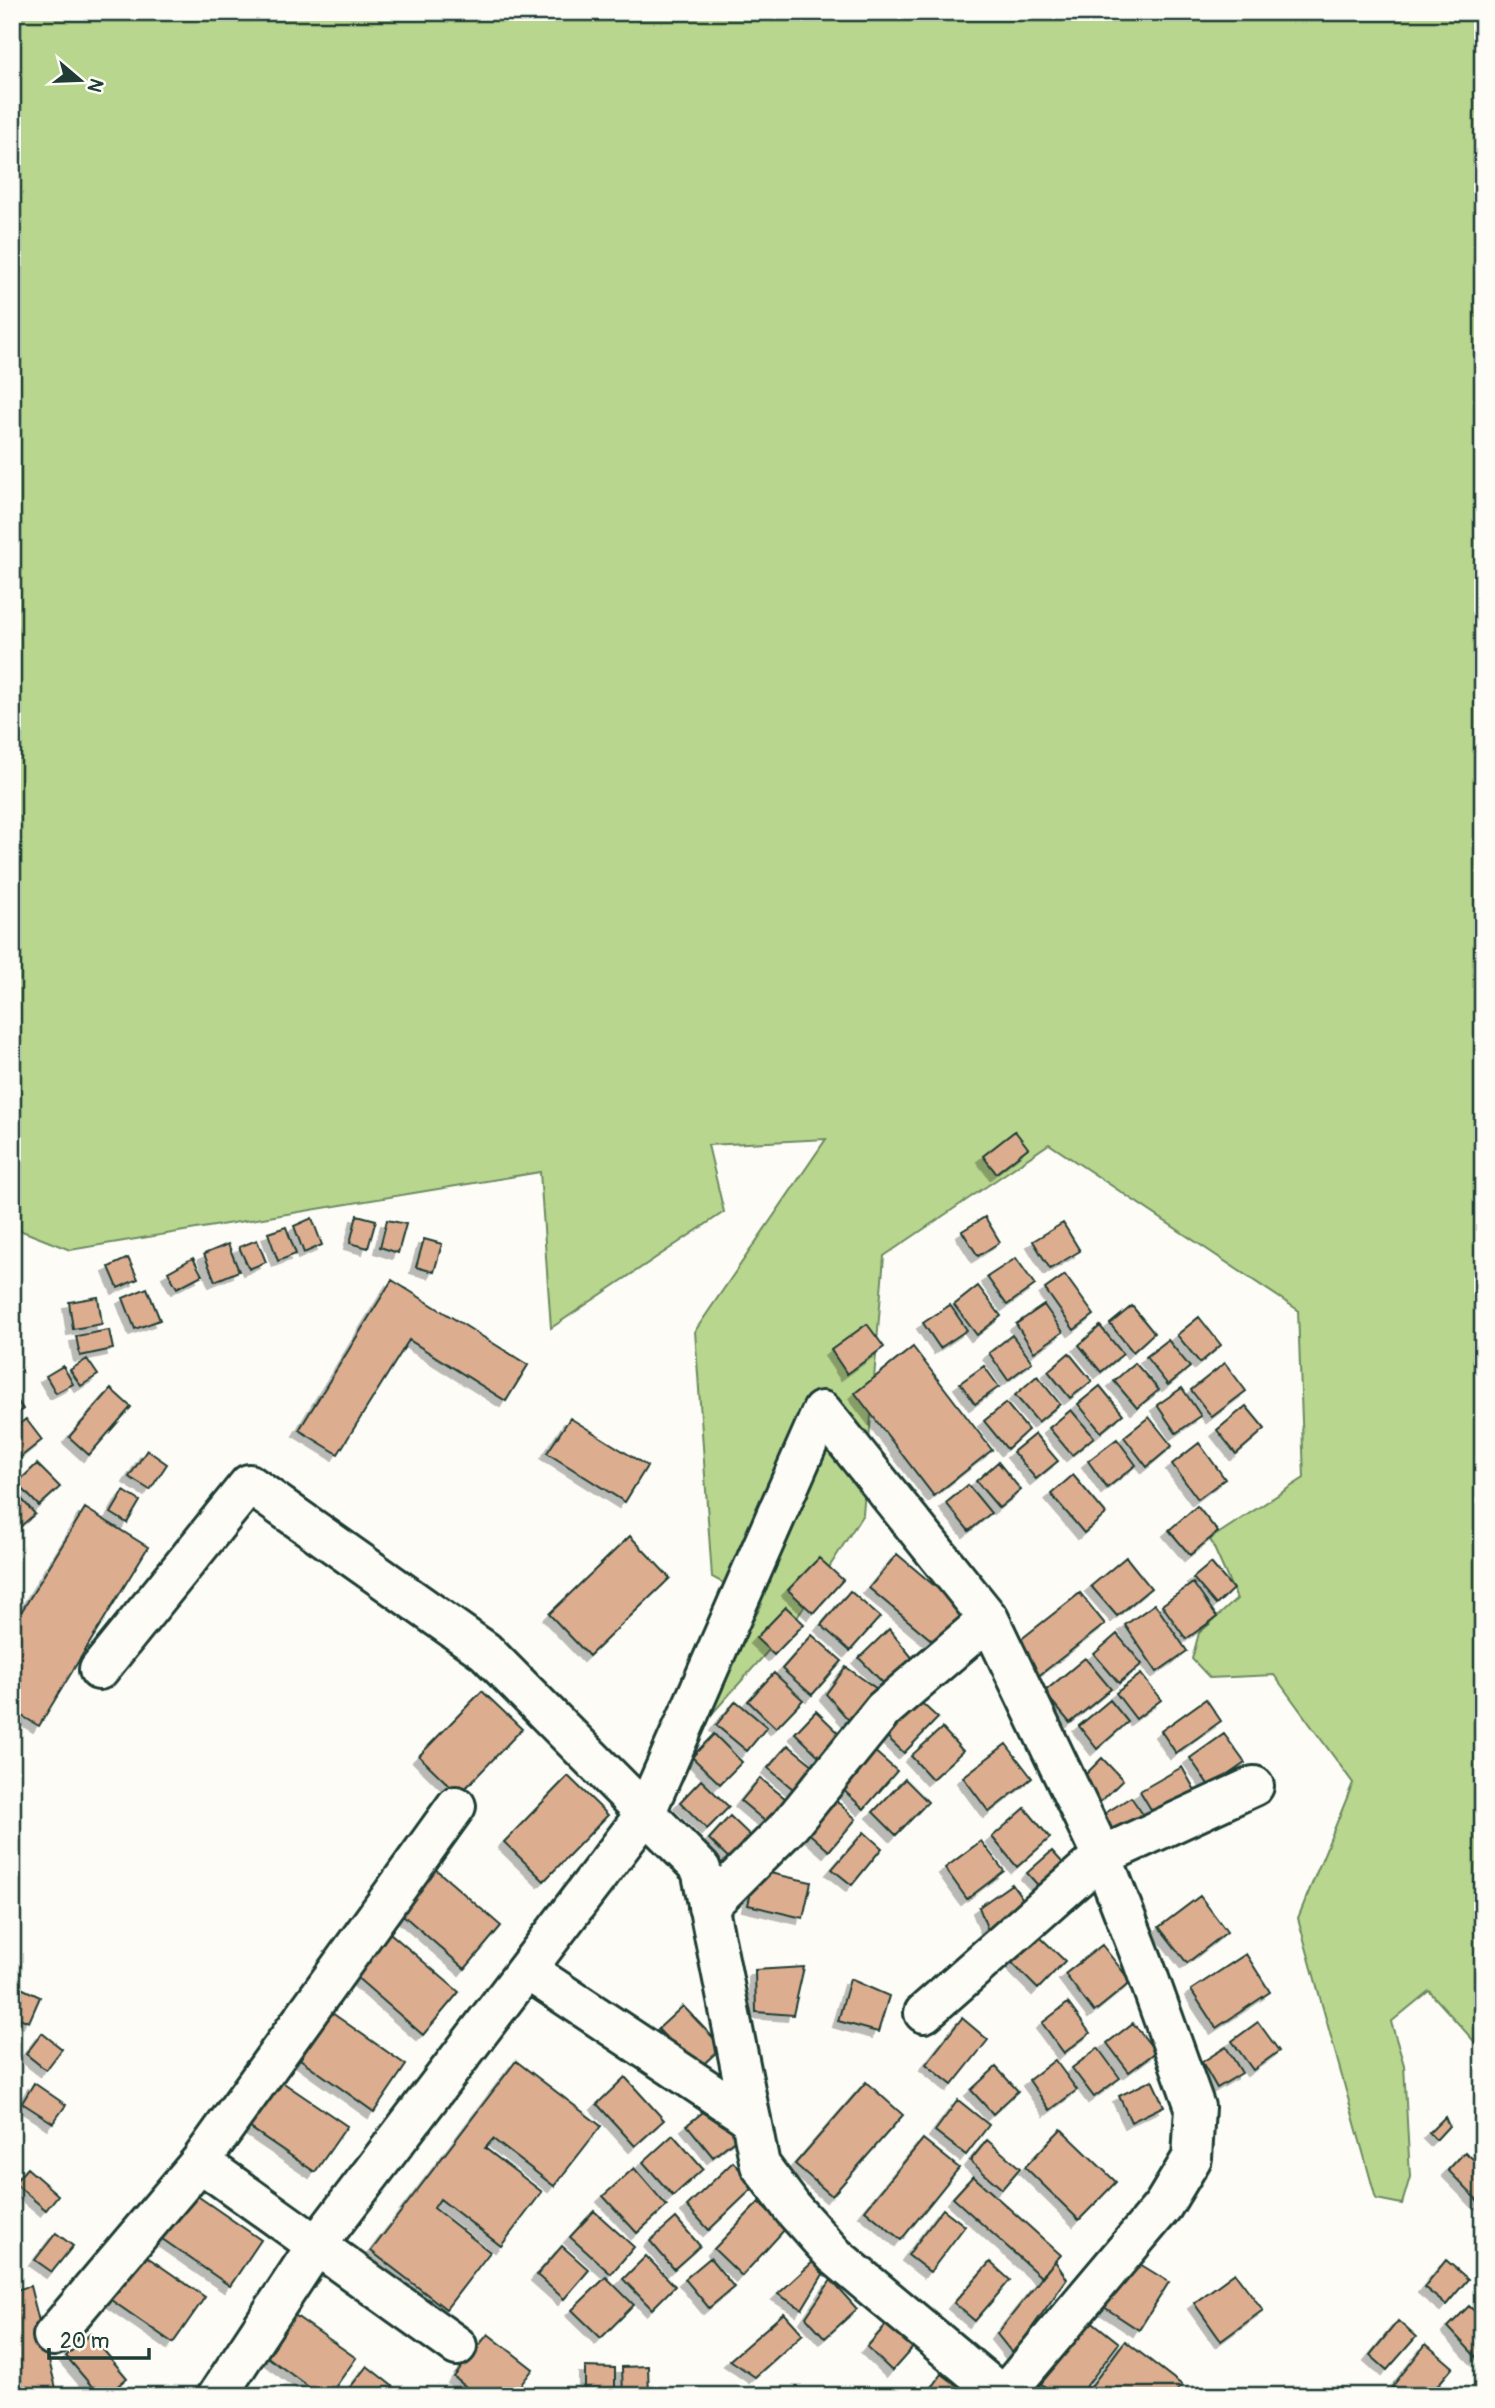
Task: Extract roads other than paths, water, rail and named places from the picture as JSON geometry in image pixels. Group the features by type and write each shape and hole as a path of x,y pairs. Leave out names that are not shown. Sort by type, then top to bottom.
{"street":[{"path":"99,1670 249,1484 485,1651 645,1814 701,1869 760,2165 793,2209 835,2256 1003,2396 1163,2206 1192,2158 1195,2107 1102,1856 989,1619 822,1411 645,1814 316,2246 216,2396"},
{"path":"708,1907 791,1824 883,1710 989,1619"},
{"path":"924,2013 1102,1856 1254,1786"},
{"path":"54,2336 200,2162 456,1807"},
{"path":"527,1970 751,2119"},
{"path":"200,2162 457,2346"}]}
